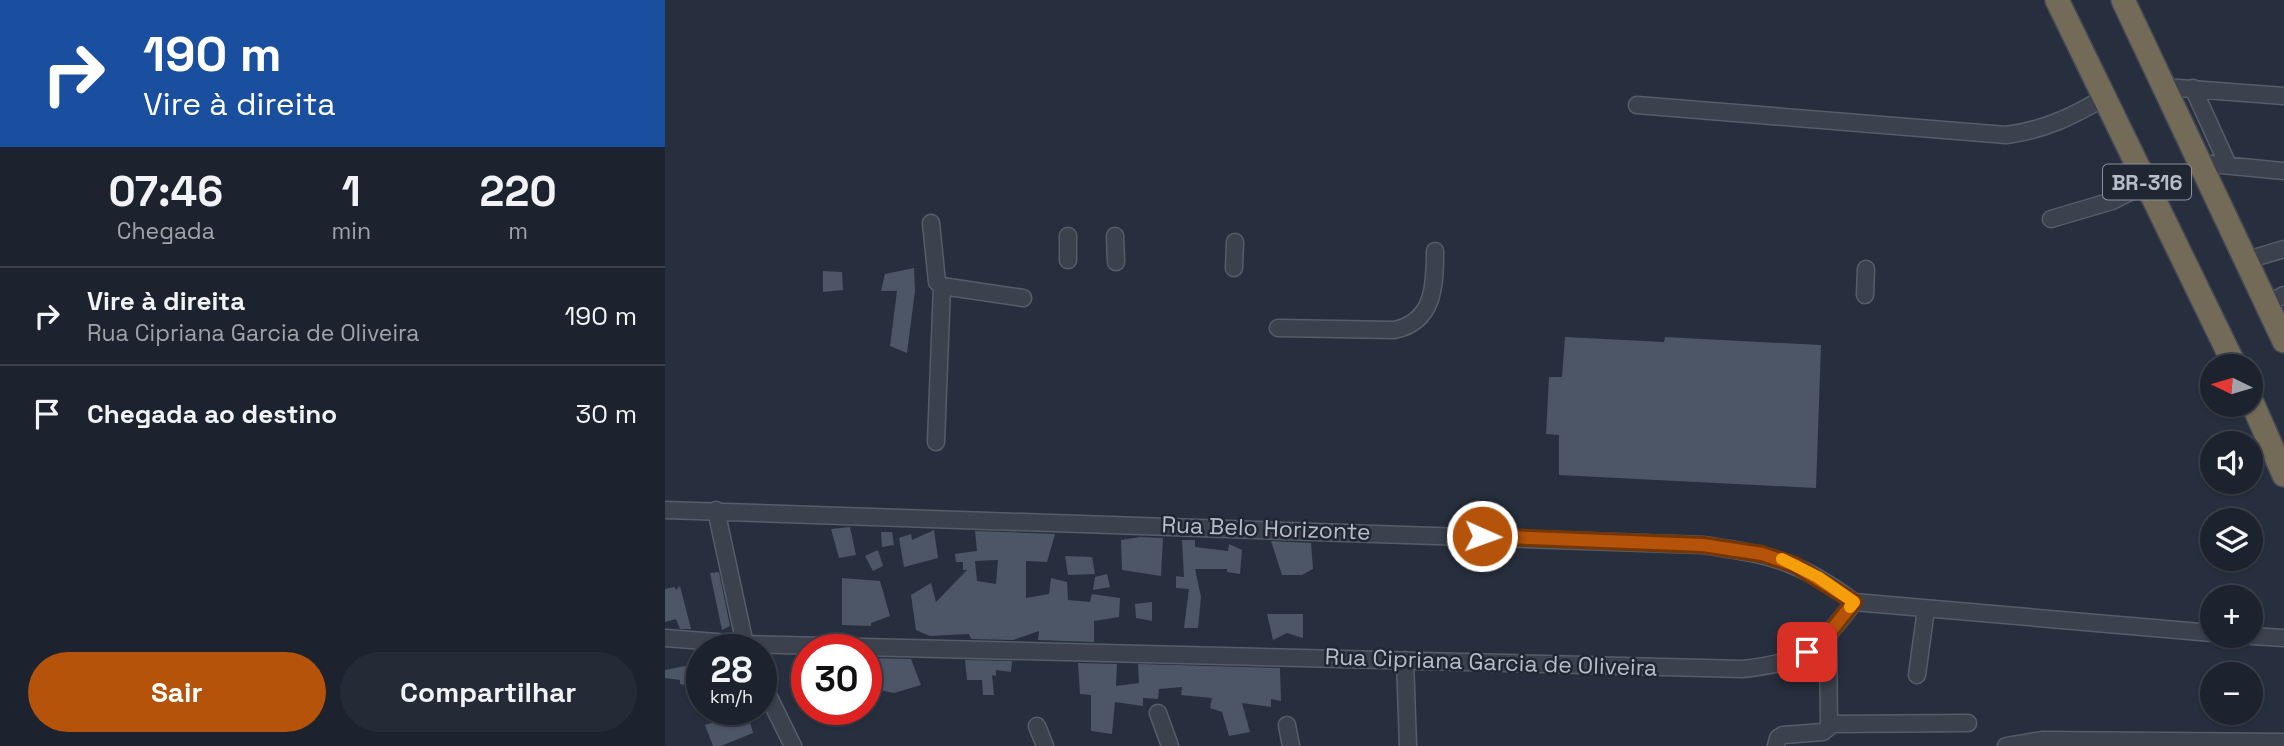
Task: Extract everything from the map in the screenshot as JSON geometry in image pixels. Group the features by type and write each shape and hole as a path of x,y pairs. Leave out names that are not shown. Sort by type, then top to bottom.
{"highway":[{"name":"BR-316","path":"2057,0 2229,354"},
{"name":"BR-316","path":"2123,0 2246,260 2275,299 2284,341"},
{"path":"2258,417 2284,475"}],"street":[{"path":"2165,86 2284,96"},
{"path":"2193,89 2228,165"},
{"path":"1637,106 2006,135 2060,123 2105,97"},
{"path":"2201,163 2284,170"},
{"path":"2051,219 2112,201 2148,183"},
{"path":"931,223 934,277 942,286 1023,298"},
{"path":"1068,236 1069,260"},
{"path":"1115,236 1116,262"},
{"path":"1234,268 1235,242"},
{"path":"2246,260 2284,248"},
{"path":"1277,328 1394,330 1411,327 1423,316 1435,281 1435,251"},
{"path":"1865,269 1865,295"},
{"path":"936,442 942,286"},
{"name":"Rua Belo Horizonte","path":"665,510 1703,545 1778,558 1818,577 1854,602"},
{"path":"716,510 742,634"},
{"path":"1854,602 2200,632"},
{"name":"Rua Cipriana Garcia de Oliveira","path":"777,648 1743,669 1789,660 1815,647 1854,602"},
{"path":"1917,675 1926,609"},
{"path":"1776,746 1778,738 1823,732 1830,724 1828,635"},
{"path":"2263,637 2284,638"},
{"name":"Rua Cipriana Garcia de Oliveira","path":"665,638 686,640"},
{"path":"1405,660 1408,746"},
{"path":"1158,713 1170,746"},
{"path":"777,714 793,746"},
{"path":"1830,724 1968,723"},
{"path":"1287,725 1291,746"},
{"path":"1037,726 1045,746"},
{"path":"2006,746 2042,740 2284,742"}],"building":[{"path":"914,268 915,291 907,353 890,346 897,291 881,291 885,274"},
{"path":"823,271 842,272 843,290 823,292"},
{"path":"1565,337 1664,342 1665,337 1821,345 1816,488 1559,475 1559,435 1546,434 1549,377 1562,377"},
{"path":"850,527 856,555 839,558 831,529"},
{"path":"934,530 938,558 904,567 899,538 911,534 912,540"},
{"path":"975,531 1055,534 1047,562 1026,561 1026,598 1049,594 1051,578 1067,582 1068,600 1090,602 1092,594 1120,598 1119,617 1094,621 1094,642 1038,640 1039,631 1013,640 971,639 969,634 930,636 916,630 911,595 931,583 936,602 967,570 963,570 963,562 956,562 955,554 977,551","holes":["998,560 996,584 977,581 975,561"]},
{"path":"881,532 892,532 894,545 882,547"},
{"path":"1163,538 1161,576 1122,570 1121,540"},
{"path":"1182,540 1195,540 1195,547 1228,551 1229,544 1242,550 1240,574 1227,572 1227,569 1195,569 1201,597 1198,628 1184,628 1189,589 1176,588 1176,576 1184,577"},
{"path":"1271,541 1311,543 1313,569 1302,575 1282,575"},
{"path":"878,550 883,566 873,571 865,556"},
{"path":"1065,556 1092,557 1095,574 1068,575"},
{"path":"719,572 730,626 722,630 710,573"},
{"path":"1107,574 1110,587 1093,590 1095,577"},
{"path":"842,578 880,581 890,616 871,623 871,626 842,625"},
{"path":"680,586 691,629 680,629 676,619 665,622 665,589 675,587 676,590"},
{"path":"1152,602 1152,621 1136,618 1135,604"},
{"path":"1267,614 1303,614 1303,638 1287,633 1273,640"},
{"path":"882,658 911,659 921,685 894,693 882,691"},
{"path":"965,660 1012,661 1011,672 996,670 996,676 992,675 994,695 983,695 982,680 967,680"},
{"path":"1078,663 1117,664 1116,686 1139,683 1138,664 1280,668 1281,701 1271,699 1271,707 1242,703 1250,732 1229,736 1222,712 1210,708 1212,698 1181,695 1182,687 1159,689 1158,699 1143,698 1143,706 1115,702 1112,734 1091,731 1091,695 1080,694"},
{"path":"686,667 686,685 680,684 680,680 665,678 665,670"},
{"path":"705,725 751,725 753,733 721,746 713,746"}],"slow traffic":[{"path":"1782,559 1835,588 1854,602 1850,607"}],"route":[{"path":"1482,536 1703,545 1778,558 1818,577 1854,602 1822,642 1807,652"}]}
